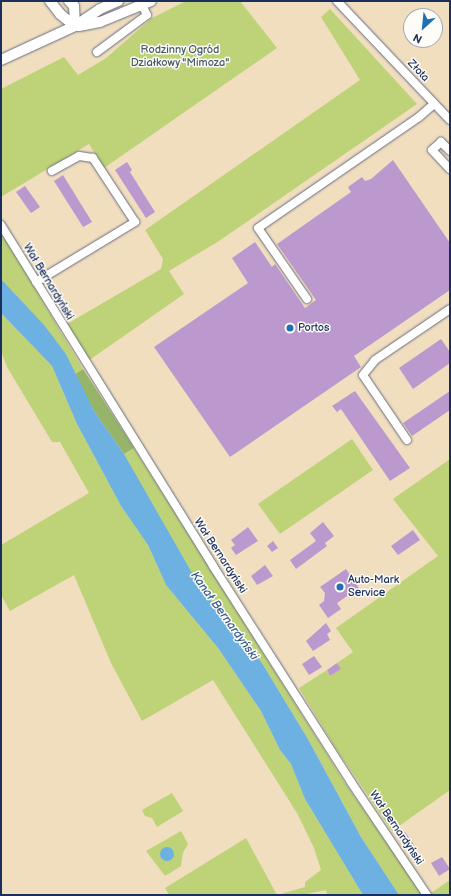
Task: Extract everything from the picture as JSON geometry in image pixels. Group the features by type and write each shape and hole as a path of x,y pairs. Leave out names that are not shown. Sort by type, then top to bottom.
{"main road":[{"path":"50,1 60,14 75,26 100,22 146,3"},
{"path":"69,1 74,6 75,26"},
{"path":"1,60 75,26 100,9 118,1"}],"street":[{"name":"Złota","path":"337,1 450,120"},
{"path":"97,52 147,15 146,3"},
{"path":"307,299 258,228 419,117 434,104"},
{"path":"450,151 441,142 432,150 450,169"},
{"path":"36,282 135,222 93,158 79,156 52,171"},
{"name":"Wał Bernardyński","path":"1,225 213,566 351,782 427,895"},
{"path":"407,440 363,375 375,360 450,309"}],"green space":[{"name":"Rodzinny Ogród Działkowy \"Mimoza\"","path":"186,1 240,1 277,48 104,168 89,144 1,197 1,89 64,57 78,75 106,58 152,18"},
{"path":"330,9 417,104 219,241 169,271 184,294 88,361 67,324 161,269 163,259 145,230 360,80 321,17"},
{"path":"1,232 83,369 74,375 66,354 1,279"},
{"path":"1,313 52,366 77,424 121,506 148,545 166,585 218,648 261,711 280,750 291,764 305,799 363,895 327,895 326,890 302,895 277,895 305,887 305,882 321,870 314,848 297,813 213,680 142,721 111,663 74,575 10,611 1,595 1,545 89,493 60,442 52,442 7,367 1,351"},
{"path":"83,369 134,448 124,454 94,411 74,375"},
{"path":"352,439 373,470 280,534 258,504"},
{"path":"134,448 345,783 423,895 399,895 361,837 309,741 262,663 200,587 147,498 124,454"},
{"path":"450,459 450,790 392,831 335,747 299,688 327,670 330,676 340,669 337,663 353,652 336,628 438,556 393,499"},
{"path":"172,793 183,811 157,827 152,818 145,816 142,810"},
{"path":"181,831 188,844 183,853 181,866 165,876 146,851"},
{"path":"246,838 277,895 169,895 165,888"},
{"path":"450,880 450,895 433,895 431,893"}],"water":[{"path":"1,279 44,325 66,354 94,411 124,454 200,587 262,663 309,741 361,837 399,895 363,895 305,799 291,764 280,750 261,711 218,648 166,585 148,545 121,506 77,424 52,366 1,313"},
{"path":"167,847 172,849 174,854 172,859 167,861 162,859 160,854 162,849"}],"building":[{"name":"Portos","path":"393,160 450,243 450,290 354,356 361,367 230,457 154,347 248,283 232,258 255,242 272,267 275,264 305,308 316,300 277,244 351,192 348,187 362,177 365,181 371,179"},
{"path":"127,162 132,170 130,172 155,212 146,218 115,170"},
{"path":"63,175 92,222 83,227 54,181"},
{"path":"25,186 40,207 31,213 16,192"},
{"path":"441,339 450,352 450,363 413,389 399,368"},
{"path":"355,391 410,468 390,481 341,409 337,412 332,406"},
{"path":"450,391 450,410 412,436 403,423"},
{"path":"323,522 334,536 325,543 327,546 296,569 290,560 316,541 310,533"},
{"path":"248,527 258,541 236,555 231,548 235,545 231,540"},
{"path":"413,530 420,540 398,555 391,546"},
{"path":"273,541 278,548 272,552 267,546"},
{"path":"265,565 273,576 257,585 251,576"},
{"name":"Auto-Mark Service","path":"346,569 359,588 337,603 341,609 328,618 319,605 324,601 325,593 320,587"},
{"path":"326,623 331,631 327,634 330,640 313,651 306,641"},
{"path":"314,656 322,667 309,675 302,664"},
{"path":"337,663 341,669 330,676 327,670"},
{"path":"405,832 414,845 408,849 399,837"},
{"path":"442,857 450,869 439,876 431,863"}],"place":[{"name":"Portos","path":"290,328"},
{"name":"Auto-Mark Service","path":"340,587"}],"water label":[{"name":"Kanał Bernardyński","path":"224,616"}]}
